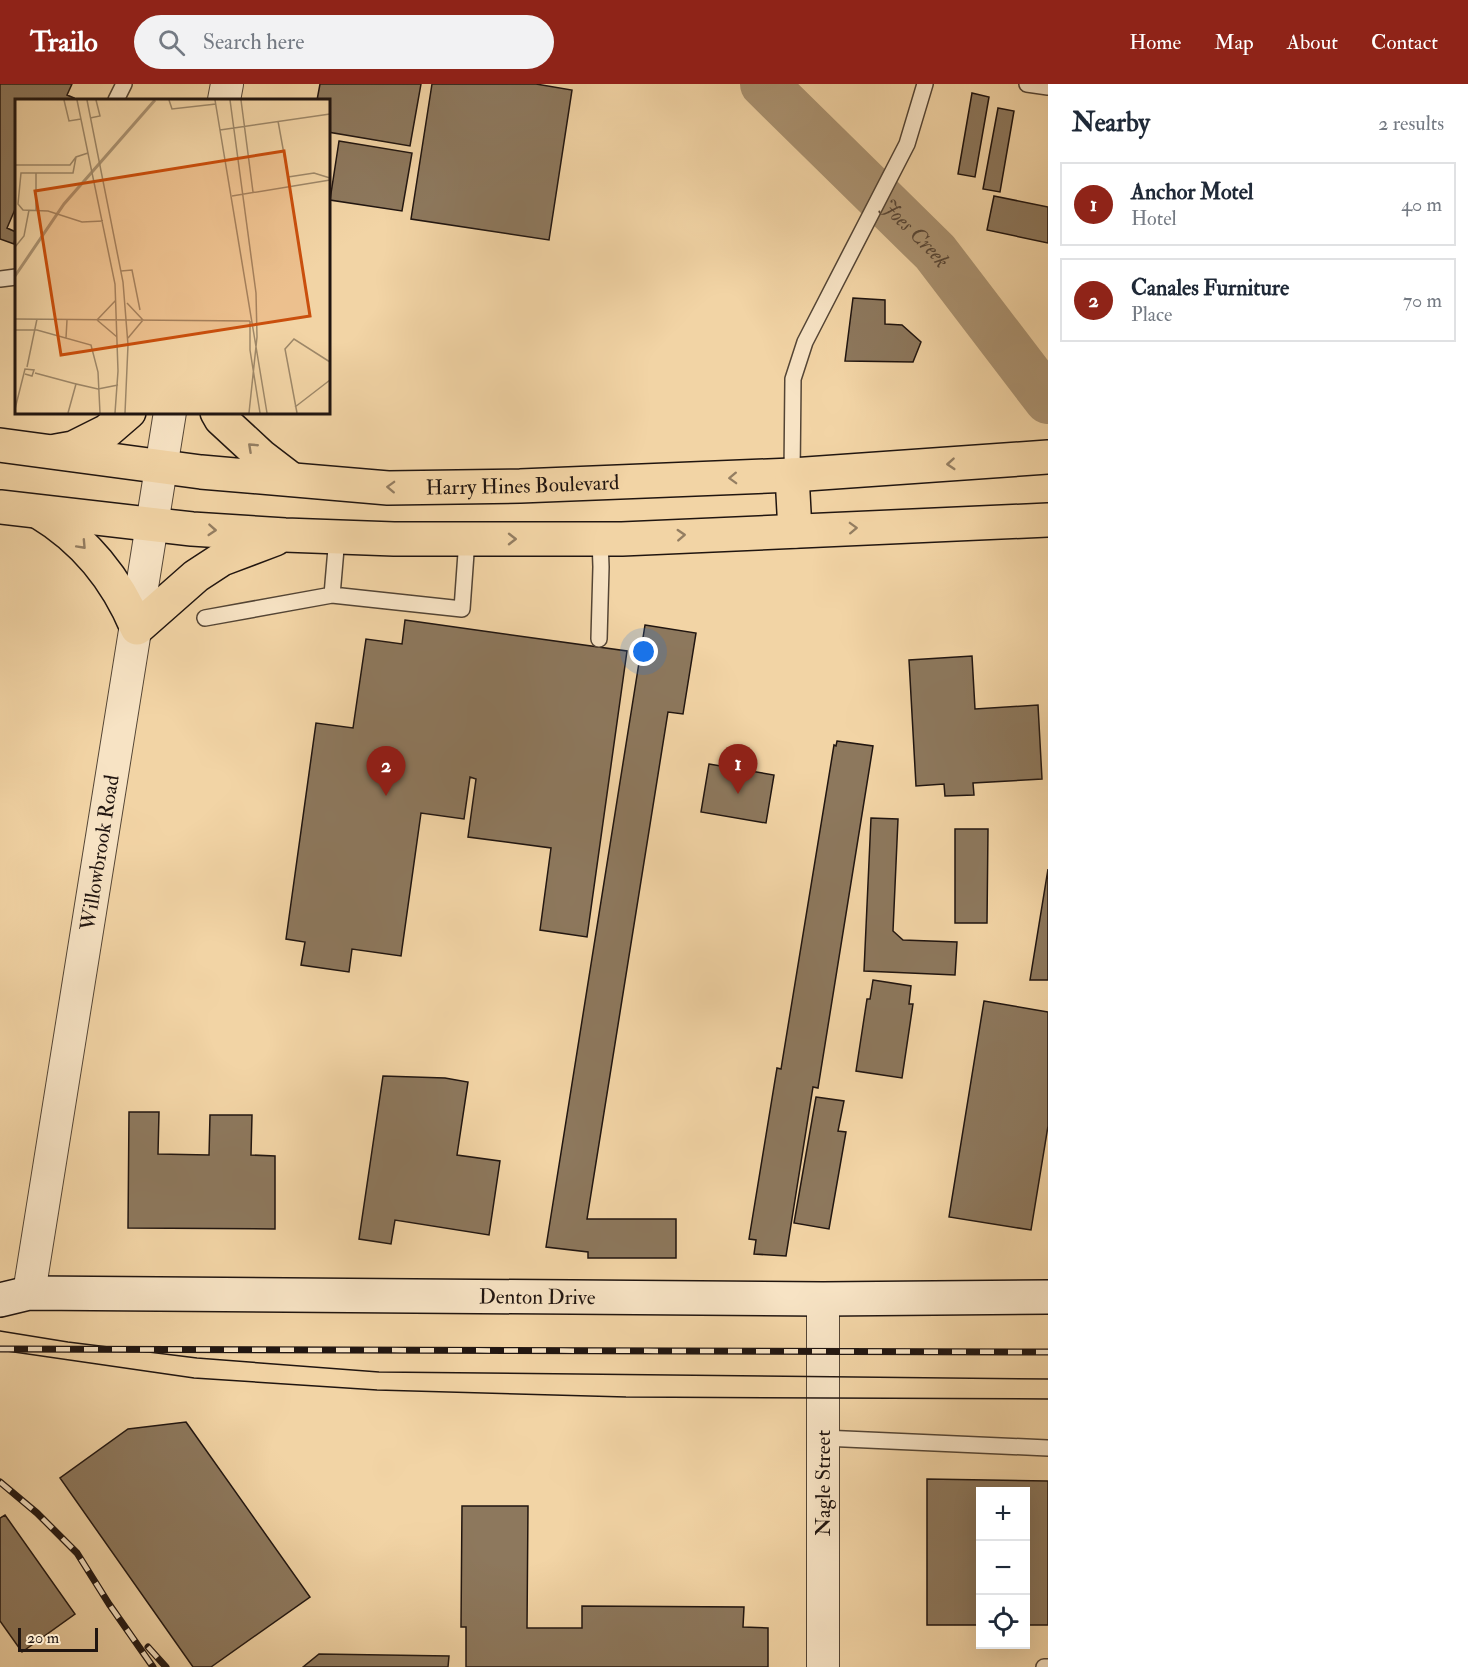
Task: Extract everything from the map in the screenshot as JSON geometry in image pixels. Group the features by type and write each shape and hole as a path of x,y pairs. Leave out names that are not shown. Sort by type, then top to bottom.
{"main road":[{"path":"51,452 73,447 107,431 127,414"},
{"path":"218,414 220,419 261,456 291,479"},
{"name":"Harry Hines Boulevard","path":"0,445 162,467 388,488 520,486 792,475 1048,458"},
{"path":"792,475 795,531"},
{"path":"0,507 192,529 337,537 467,539 600,539 1048,520"},
{"path":"35,510 60,525 82,543 126,603 137,628 196,576 222,559 285,535"}],"street":[{"path":"224,99 226,84"},
{"name":"Willowbrook Road","path":"10,1292 137,628 170,414"},
{"name":"Denton Drive","path":"10,1292 823,1299 1048,1297"},
{"name":"Nagle Street","path":"823,1299 823,1667"}],"lane":[{"path":"116,99 123,84"},
{"path":"792,475 793,379 805,342 907,144 925,84"},
{"path":"1027,84 1048,87"},
{"path":"0,279 15,277"},
{"path":"332,595 337,537"},
{"path":"205,618 332,595 462,609 467,539"},
{"path":"599,639 600,539"},
{"path":"823,1438 1048,1448"}],"building":[{"path":"0,84 72,84 67,95 74,99 15,99 15,209 7,228 15,232 14,244 0,239"},
{"path":"320,84 421,84 410,146 330,132 330,99 317,99"},
{"path":"432,84 536,84 572,90 549,240 411,219"},
{"path":"972,93 989,97 975,177 958,174"},
{"path":"998,108 1014,111 1000,192 983,189"},
{"path":"339,141 412,153 402,211 330,200"},
{"path":"994,196 1048,207 1048,243 987,230"},
{"path":"853,298 885,300 885,324 902,325 921,342 913,362 845,361"},
{"path":"405,620 627,651 587,937 540,930 551,848 468,837 476,779 470,777 464,819 421,813 401,956 352,949 349,972 301,965 305,942 286,939 316,723 353,728 366,639 402,644"},
{"path":"645,625 696,633 683,714 668,712 587,1219 676,1219 676,1258 588,1258 588,1252 546,1247"},
{"path":"972,656 975,709 1038,705 1042,779 973,783 974,795 945,796 944,784 916,786 909,660"},
{"path":"837,741 873,746 818,1088 813,1087 786,1256 754,1254 756,1240 749,1239 777,1068 781,1069 834,745 836,746"},
{"path":"709,764 774,775 766,823 701,812"},
{"path":"871,818 898,819 893,931 903,940 957,942 955,975 864,971"},
{"path":"955,829 988,829 987,923 955,923"},
{"path":"1048,869 1048,980 1030,980"},
{"path":"873,980 911,986 909,1004 913,1004 902,1078 856,1071 867,999 870,999"},
{"path":"984,1001 1048,1012 1048,1126 1031,1230 949,1217"},
{"path":"383,1076 445,1078 468,1082 457,1155 500,1161 489,1235 395,1220 391,1244 359,1239"},
{"path":"816,1097 844,1101 838,1131 846,1132 829,1229 794,1223"},
{"path":"129,1112 159,1112 158,1154 209,1155 210,1115 252,1115 251,1155 275,1156 275,1229 128,1228"},
{"path":"186,1422 310,1597 211,1667 193,1667 60,1478 128,1429"},
{"path":"927,1479 1048,1481 1048,1625 1030,1625 1030,1487 976,1487 976,1625 927,1625"},
{"path":"462,1506 528,1506 527,1628 582,1628 582,1606 744,1607 743,1627 768,1628 768,1667 466,1667 466,1627 461,1627"},
{"path":"5,1515 75,1614 22,1652 0,1621 0,1518"},
{"path":"319,1654 449,1656 448,1667 303,1667"}],"waterway":[{"name":"Joes Creek","path":"764,84 935,252 1048,400"}],"tram line":[{"path":"0,1331 197,1358 379,1372 1048,1379"},
{"path":"0,1350 194,1378 377,1390 626,1397 1048,1399"}],"railway":[{"path":"0,1349 1048,1352"},
{"path":"0,1482 37,1513 77,1553 153,1667"},
{"path":"148,1647 166,1667"}],"place":[{"name":"Anchor Motel","path":"738,794"},
{"name":"Canales Furniture","path":"386,796"}]}
